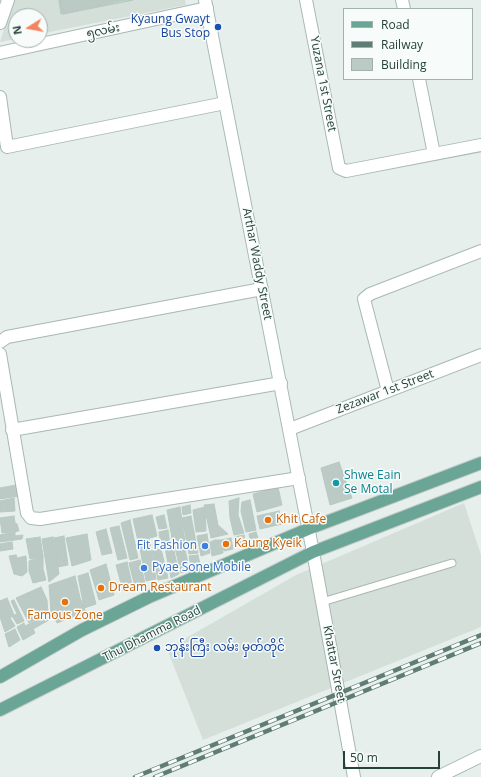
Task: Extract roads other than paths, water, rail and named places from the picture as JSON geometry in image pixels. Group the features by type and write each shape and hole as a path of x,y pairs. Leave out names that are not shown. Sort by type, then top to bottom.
{"main road":[{"path":"0,677 82,630 135,604 308,529 481,463"},
{"name":"Thu Dhamma Road","path":"0,710 313,552 481,487"}],"street":[{"path":"0,23 8,0"},
{"name":"Yuzana 1st Street","path":"306,0 339,168 346,171 434,154"},
{"name":"၅လမ်း","path":"0,53 206,4"},
{"name":"Arthar Waddy Street","path":"206,4 313,552"},
{"path":"419,80 434,154 481,145"},
{"path":"0,97 8,147 225,103"},
{"path":"388,391 364,299 370,294 481,251"},
{"path":"0,342 8,337 262,290"},
{"path":"0,354 27,513 31,518 40,519 299,478"},
{"name":"Zezawar 1st Street","path":"290,428 481,355"},
{"path":"12,430 281,383"},
{"name":"Khattar Street","path":"313,552 354,777"},
{"path":"438,777 481,756"}],"lane":[{"path":"322,602 452,563"}],"railway":[{"path":"135,777 481,635"},
{"path":"155,777 481,643"}],"place":[{"name":"Kyaung Gwayt Bus Stop","path":"218,27"},
{"name":"Shwe Eain Se Motal","path":"336,483"},
{"name":"Khit Cafe","path":"268,520"},
{"name":"Kaung Kyeik","path":"226,544"},
{"name":"Fit Fashion","path":"205,546"},
{"name":"Pyae Sone Mobile","path":"144,568"},
{"name":"Dream Restaurant","path":"101,588"},
{"name":"Famous Zone","path":"65,602"},
{"name":"ဘုန်းကြီး လမ်း မှတ်တိုင်","path":"157,648"}]}
